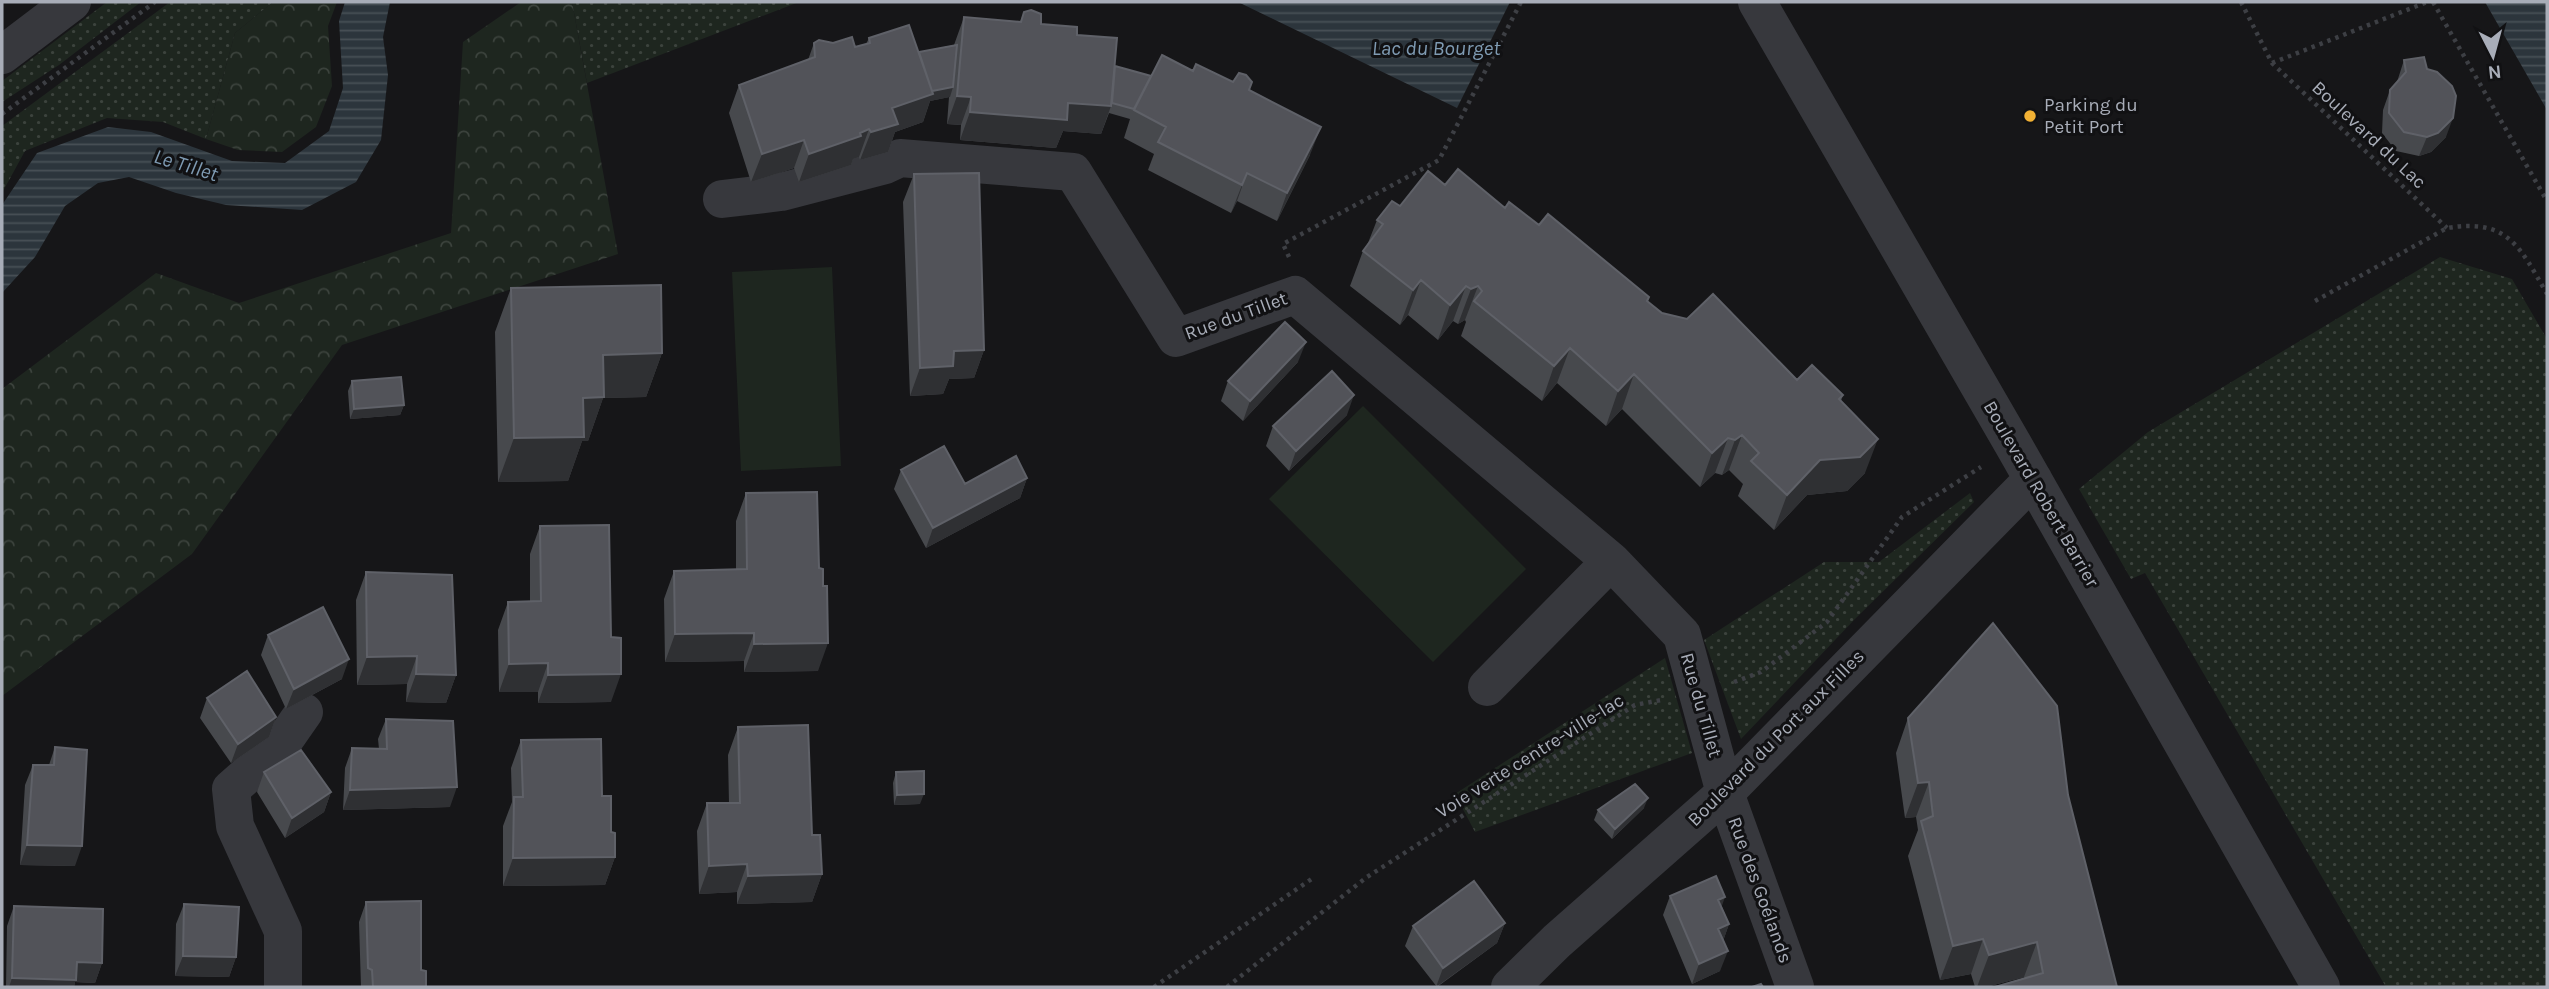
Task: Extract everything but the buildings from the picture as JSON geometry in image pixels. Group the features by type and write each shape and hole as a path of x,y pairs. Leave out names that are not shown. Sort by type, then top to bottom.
{"street":[{"path":"2,55 72,2"},
{"name":"Boulevard Robert Barrier","path":"1757,2 2033,479 2321,987"},
{"name":"Rue du Tillet","path":"722,199 781,192 885,165 900,158 1073,172 1176,338 1296,295 1611,561 1682,635 1725,793"},
{"name":"Boulevard du Port aux Filles","path":"1510,987 1557,941 1725,793 2033,479"},
{"path":"1487,687 1611,561"},
{"path":"283,987 283,931 235,825 231,789 281,745 304,712"},
{"name":"Rue des Goélands","path":"1725,793 1795,987"}],"path":[{"path":"2,114 155,2"},
{"path":"1296,295 1297,274 1283,244 1439,160 1521,2"},
{"name":"Boulevard du Lac","path":"2241,2 2272,63 2447,228"},
{"path":"2272,63 2427,2"},
{"path":"2433,2 2547,201"},
{"path":"2315,301 2447,228 2469,224 2489,226 2508,236 2523,253 2547,294"},
{"name":"Voie verte centre-ville-lac","path":"1227,987 1367,877 1635,705 1698,695 1761,672 1827,622 1902,517 2014,446"},
{"path":"1154,987 1313,878"}],"green space":[{"path":"107,2 141,2 59,65 2,102 2,81"},
{"path":"170,2 273,2 235,33 206,139 163,122 107,118 25,151 2,193 2,126"},
{"path":"273,2 337,2 328,26 332,86 316,127 282,152 238,150 206,139 235,33"},
{"path":"521,2 572,2 618,254 342,345 192,554 2,696 2,389 156,273 239,303 451,233 463,42"},
{"path":"572,2 799,2 587,83"},
{"path":"2440,257 2512,279 2547,339 2547,987 2386,987 2145,573 2131,579 2079,489 2148,432"},
{"path":"832,267 841,466 741,471 732,272"},
{"path":"1363,406 1526,569 1433,662 1269,499"},
{"path":"1970,493 1974,502 1854,620 1741,739 1704,640 1824,562 1879,562"},
{"path":"1665,658 1692,753 1475,832 1455,794"}],"water":[{"name":"Le Tillet","path":"345,2 390,2 383,37 388,75 381,140 356,182 302,210 226,205 176,193 129,177 98,183 65,206 35,257 2,293 2,205 37,153 108,127 151,132 232,161 285,163 329,131 343,88 339,21"},
{"name":"Lac du Bourget","path":"1238,2 1510,2 1457,108"},
{"path":"2485,2 2547,2 2547,110"}],"place":[{"name":"Parking du Petit Port","path":"2030,116"}]}
